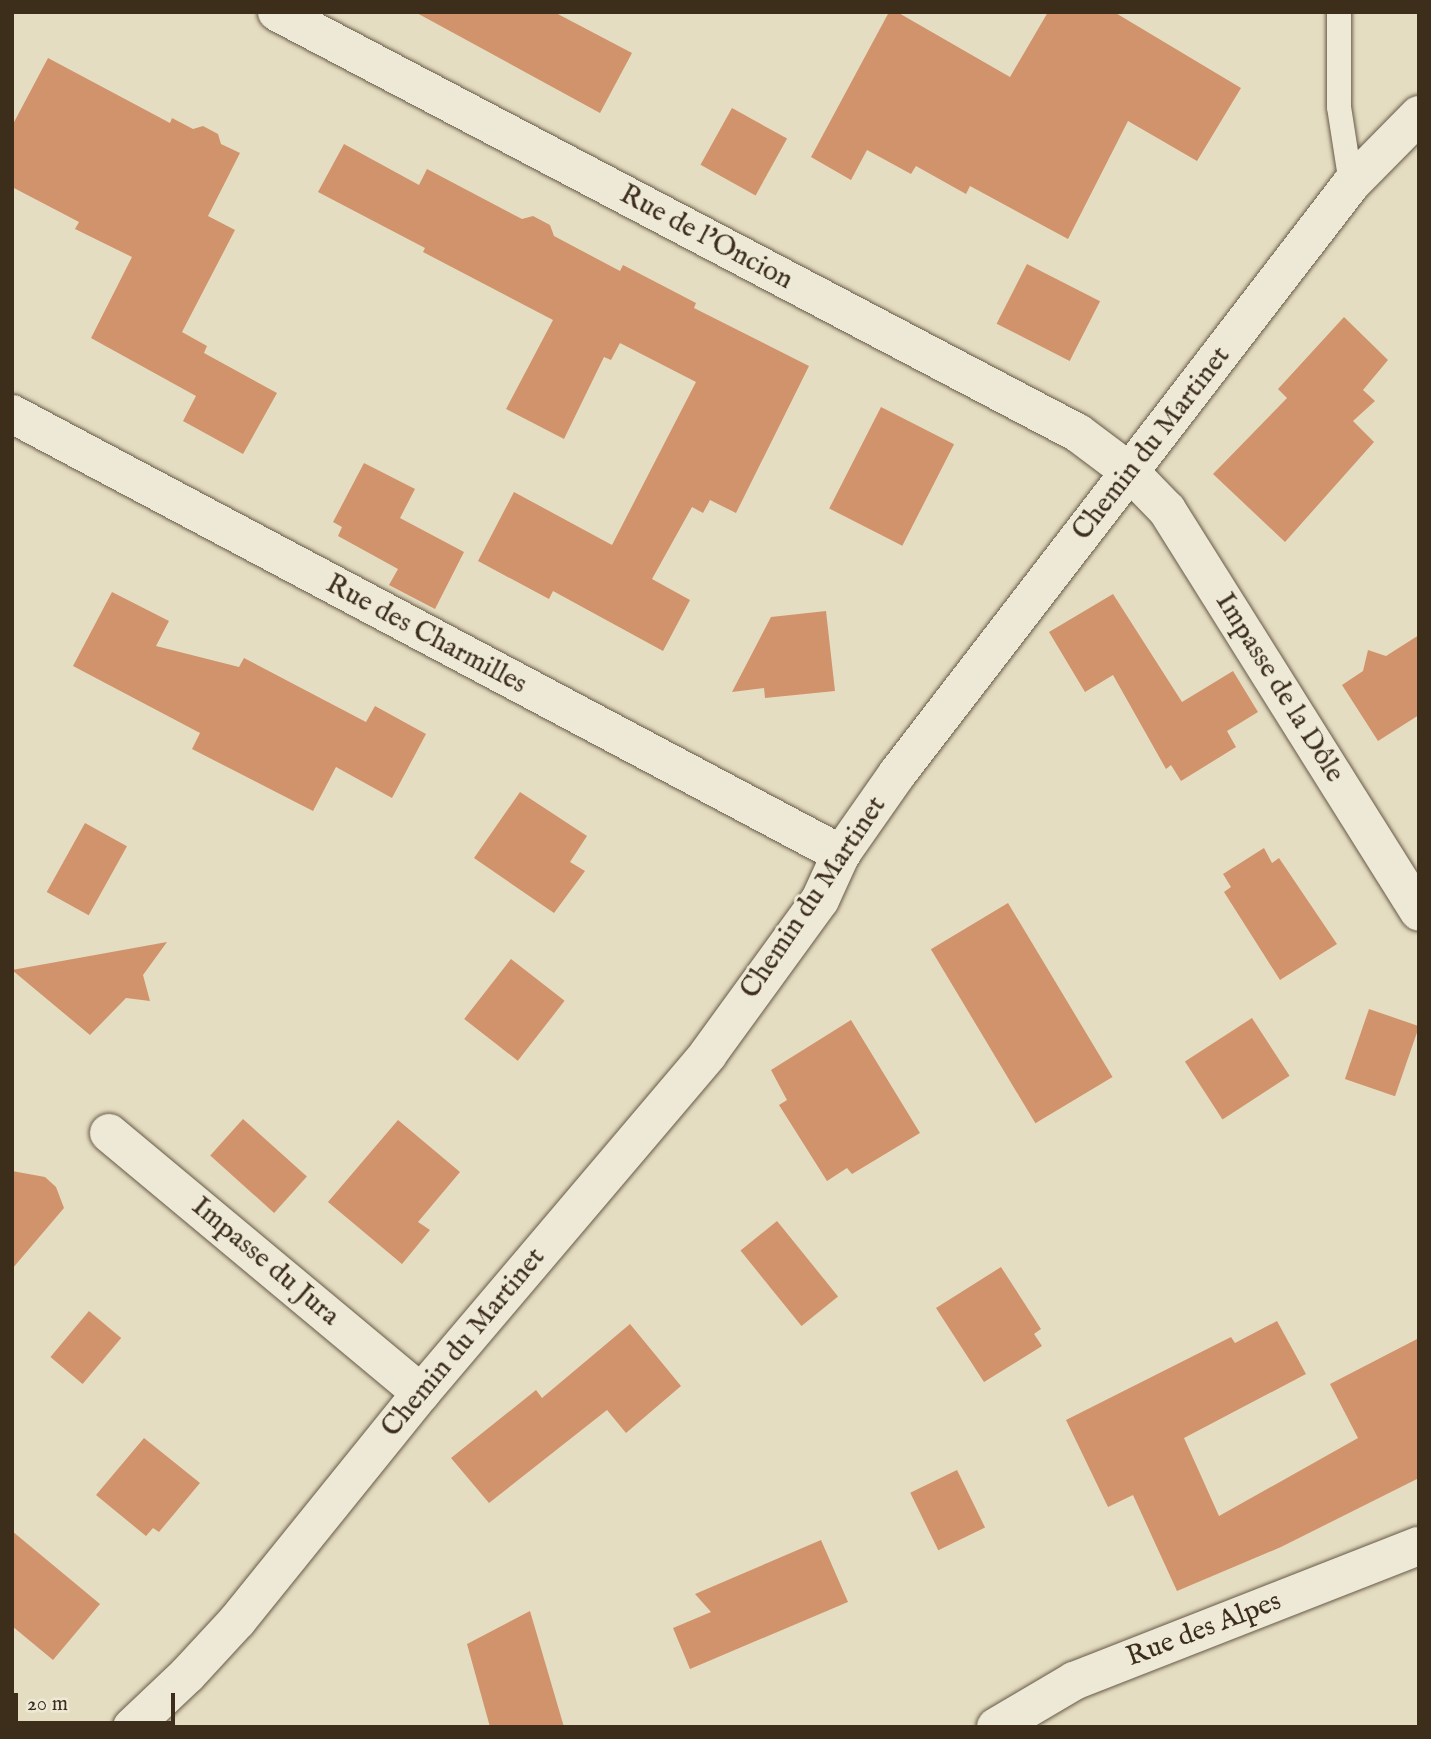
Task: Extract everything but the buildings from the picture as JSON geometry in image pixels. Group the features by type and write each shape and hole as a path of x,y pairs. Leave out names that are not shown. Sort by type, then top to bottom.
{"street":[{"name":"Rue de l'Oncion","path":"277,12 1078,433 1130,472"},
{"name":"Chemin du Martinet","path":"132,1727 187,1675 237,1621 421,1393 708,1054 820,900 841,854 897,774 1351,184 1419,115"},
{"name":"Rue des Charmilles","path":"12,414 841,854"},
{"name":"Impasse de la Dôle","path":"1130,472 1167,510 1419,911"},
{"name":"Impasse du Jura","path":"109,1133 421,1393"},
{"name":"Rue des Alpes","path":"996,1727 1074,1681 1419,1546"}],"lane":[{"path":"1339,12 1339,107 1351,184"}]}
